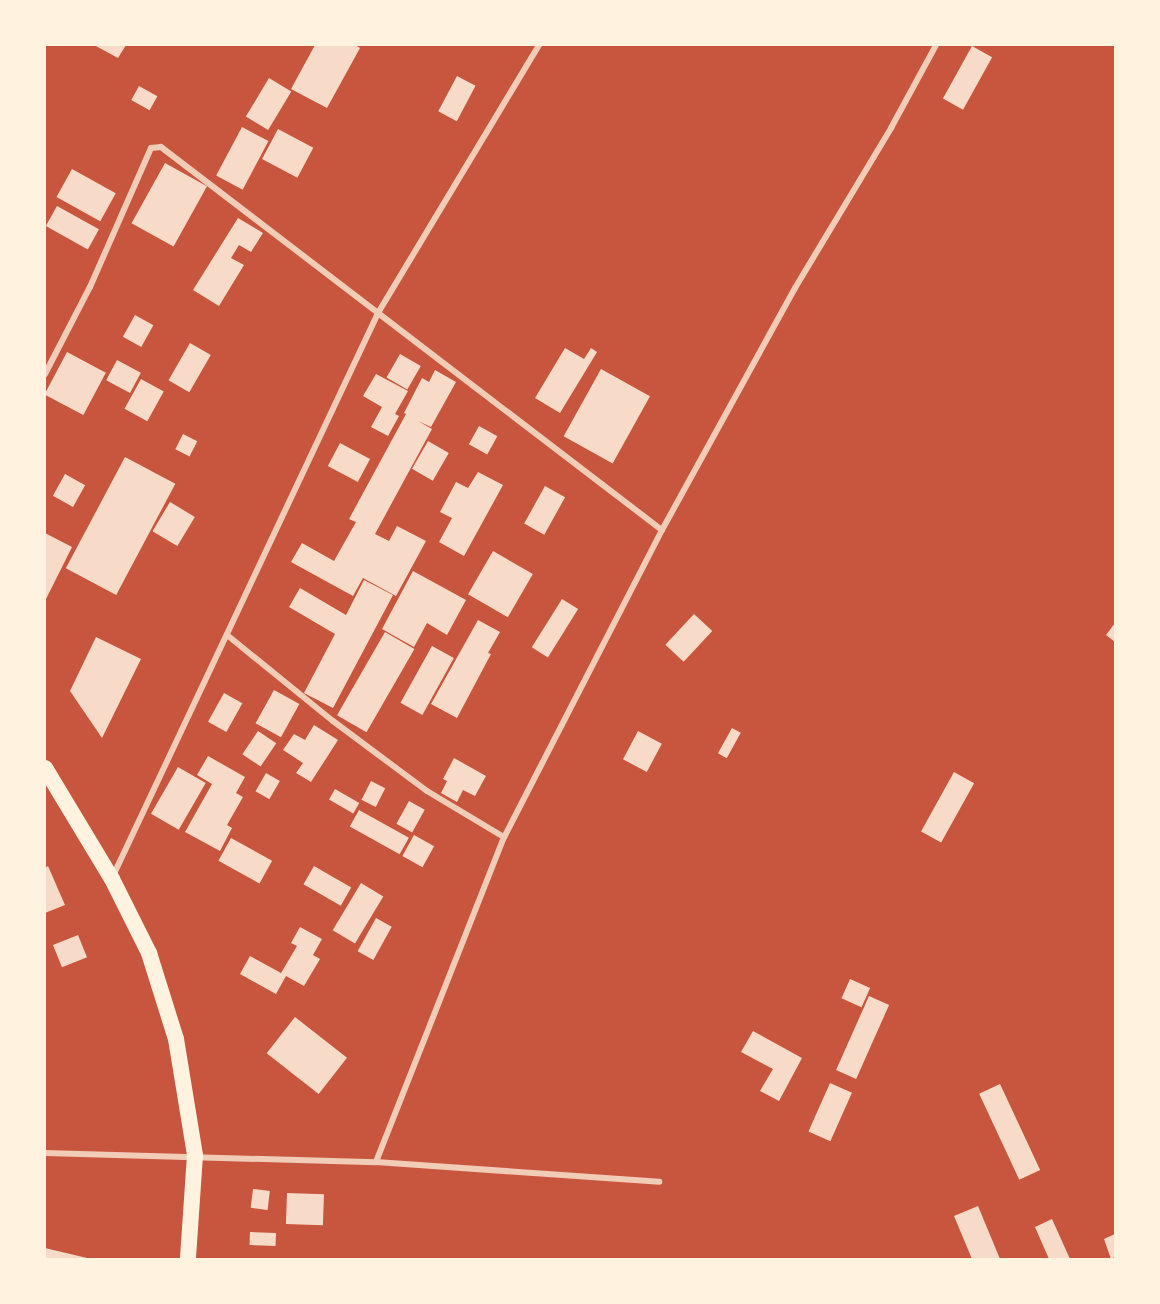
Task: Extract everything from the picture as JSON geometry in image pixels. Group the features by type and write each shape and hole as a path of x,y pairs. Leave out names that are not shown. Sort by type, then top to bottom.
{"highway":[{"path":"45,768 112,879 148,952 176,1039 195,1155 188,1259"}],"street":[{"path":"112,879 378,313 539,45"},
{"path":"376,1162 504,837 662,530 795,288 891,128 936,45"},
{"path":"45,374 90,287 151,148 161,147 662,530"},
{"path":"227,635 333,721 427,791 504,837"},
{"path":"45,1153 195,1155 376,1162 659,1182"}],"building":[{"path":"94,45 126,45 118,58"},
{"path":"315,45 355,45 360,48 327,108 291,89"},
{"path":"972,46 992,57 963,110 943,98"},
{"path":"457,76 476,86 457,121 438,111"},
{"path":"269,78 291,91 268,130 246,117"},
{"path":"139,86 157,96 150,110 131,100"},
{"path":"242,127 268,141 243,190 216,176"},
{"path":"278,129 313,148 297,178 262,159"},
{"path":"165,163 207,186 174,247 132,223"},
{"path":"72,169 116,193 100,221 56,197"},
{"path":"57,206 99,229 88,249 46,226"},
{"path":"238,218 263,233 251,252 239,245 231,258 244,265 219,306 193,290"},
{"path":"135,315 153,325 141,347 123,337"},
{"path":"190,343 211,355 189,392 168,380"},
{"path":"565,348 584,359 591,348 597,352 560,413 535,398"},
{"path":"67,352 106,373 83,415 45,395"},
{"path":"400,354 421,366 407,389 386,377"},
{"path":"117,360 141,373 130,393 106,380"},
{"path":"601,369 650,396 613,463 564,436"},
{"path":"435,370 456,382 431,427 418,421 432,429 375,534 389,541 397,526 426,541 396,596 363,578 353,596 291,562 302,543 334,561 356,522 349,519 406,414 404,413 422,378 429,382"},
{"path":"376,374 408,391 395,414 399,416 388,436 371,427 382,407 363,396"},
{"path":"141,379 164,392 147,421 125,409"},
{"path":"479,426 497,436 487,455 469,444"},
{"path":"183,434 197,441 190,456 175,449"},
{"path":"428,441 449,453 433,481 412,469"},
{"path":"340,443 370,459 358,482 328,466"},
{"path":"125,457 175,484 116,595 66,568"},
{"path":"478,472 503,485 464,556 439,542 452,518 440,512 456,482 468,488"},
{"path":"65,474 85,485 73,507 53,496"},
{"path":"545,486 565,497 544,535 524,524"},
{"path":"170,502 195,517 177,546 152,531"},
{"path":"45,533 72,547 45,601"},
{"path":"493,551 533,574 508,617 468,594"},
{"path":"413,571 466,600 447,635 427,623 414,647 382,629"},
{"path":"364,580 393,595 333,708 304,693 335,634 289,607 300,588 346,615"},
{"path":"562,599 578,609 548,657 532,647"},
{"path":"694,614 712,631 684,662 665,645"},
{"path":"478,620 500,632 457,718 431,704"},
{"path":"1115,623 1115,642 1106,635"},
{"path":"385,632 414,649 366,732 337,715"},
{"path":"96,637 141,659 102,738 70,691"},
{"path":"432,646 454,658 422,715 400,703"},
{"path":"274,690 299,704 281,737 256,723"},
{"path":"224,693 242,703 226,732 208,722"},
{"path":"314,725 338,740 311,782 296,773 303,763 283,750 294,734 305,740"},
{"path":"732,728 741,733 727,758 718,753"},
{"path":"258,731 276,743 261,767 242,754"},
{"path":"638,731 662,744 647,772 623,759"},
{"path":"208,756 245,777 236,793 243,797 227,825 232,828 220,851 185,832 212,784 197,775"},
{"path":"454,758 486,776 475,796 463,790 457,802 441,793 447,781 443,779"},
{"path":"178,767 206,783 179,830 151,814"},
{"path":"954,772 974,783 941,843 921,831"},
{"path":"266,773 280,781 269,799 256,791"},
{"path":"371,781 385,788 376,807 361,800"},
{"path":"335,789 359,803 353,813 329,799"},
{"path":"409,801 425,810 412,832 396,824"},
{"path":"359,810 409,838 400,854 350,827"},
{"path":"414,835 434,846 422,867 402,856"},
{"path":"231,838 272,861 260,884 218,861"},
{"path":"48,866 65,905 45,913 45,868"},
{"path":"314,866 351,888 341,906 304,884"},
{"path":"361,883 383,896 355,944 333,930"},
{"path":"376,918 392,927 373,960 358,951"},
{"path":"300,927 322,939 313,955 320,959 304,986 286,976 276,994 240,974 250,956 281,973 297,946 291,943"},
{"path":"78,935 87,957 62,967 53,945"},
{"path":"850,979 870,988 862,1007 841,998"},
{"path":"869,996 889,1005 856,1079 836,1070"},
{"path":"295,1017 347,1058 319,1094 267,1053"},
{"path":"753,1031 802,1058 779,1101 760,1091 773,1069 741,1052"},
{"path":"830,1083 852,1093 830,1141 808,1131"},
{"path":"1000,1084 1040,1170 1019,1180 979,1094"},
{"path":"253,1189 270,1191 268,1210 251,1208"},
{"path":"287,1193 324,1194 323,1225 286,1224"},
{"path":"978,1206 1000,1259 972,1259 954,1216"},
{"path":"1052,1219 1070,1259 1049,1259 1035,1227"},
{"path":"250,1232 276,1233 276,1246 250,1245"},
{"path":"1115,1234 1115,1257 1111,1259 1104,1239"},
{"path":"45,1248 87,1258 87,1259 45,1259"}]}
